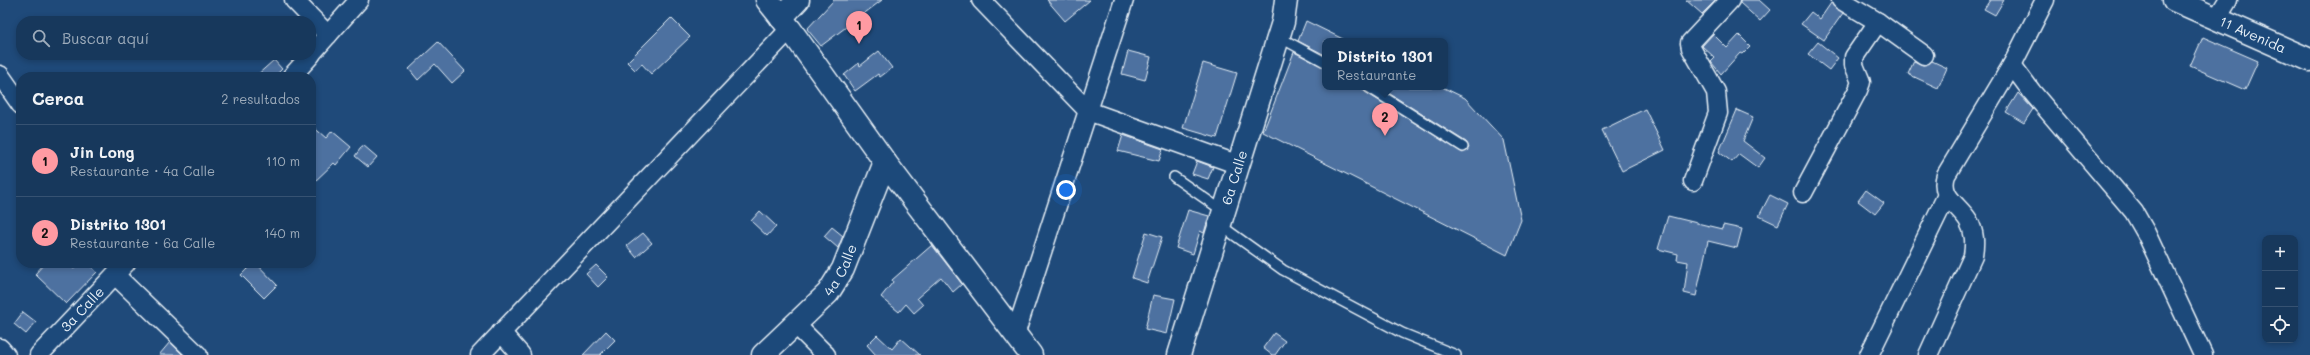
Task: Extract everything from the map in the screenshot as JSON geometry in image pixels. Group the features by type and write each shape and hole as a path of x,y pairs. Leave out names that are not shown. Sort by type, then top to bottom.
{"street":[{"path":"294,0 310,16"},
{"path":"316,49 359,0"},
{"path":"767,0 786,23 884,162 1031,355"},
{"path":"480,355 786,23 798,0"},
{"path":"981,0 1088,111 1239,165"},
{"path":"1015,335 1124,0"},
{"name":"6a Calle","path":"1179,355 1283,22 1286,0"},
{"path":"1693,181 1718,113 1716,92 1691,48 1690,42 1730,0"},
{"path":"1841,0 1878,22 1924,54"},
{"path":"1928,355 1974,256 1975,240 1968,220 1947,195 1943,185 1946,175 2012,65 2045,0"},
{"name":"11 Avenida","path":"2174,0 2310,60"},
{"path":"2217,18 2228,0"},
{"path":"1803,193 1858,90 1861,82 1854,66 1854,57 1878,22"},
{"path":"316,23 328,35"},
{"path":"296,72 306,60"},
{"path":"2012,65 2032,92 2134,212 2146,233 2203,355"},
{"path":"0,75 16,98"},
{"name":"4a Calle","path":"763,355 828,293 843,269 884,162"},
{"path":"1869,355 1947,195"},
{"path":"121,269 198,355"},
{"name":"3a Calle","path":"39,355 121,269"},
{"path":"796,325 826,355"},
{"path":"501,332 521,355"},
{"path":"0,348 6,355"}],"lane":[{"path":"1278,37 1322,60"},
{"path":"1373,90 1463,147"},
{"path":"1174,177 1283,270 1402,333 1456,355"}],"building":[{"path":"834,0 882,0 821,46 807,29"},
{"path":"1047,0 1090,0 1065,21"},
{"path":"1686,0 1716,0 1702,14"},
{"path":"1740,0 1759,0 1770,10 1760,21 1740,3"},
{"path":"1990,0 2004,0 1995,15 1984,9"},
{"path":"1831,3 1843,13 1824,40 1801,24 1811,12 1820,19"},
{"path":"671,18 690,37 651,74 642,64 635,70 627,62"},
{"path":"1306,21 1341,38 1322,38 1322,53 1298,41"},
{"path":"1713,34 1727,48 1739,35 1750,46 1742,54 1740,53 1721,74 1711,62 1715,58 1702,46"},
{"path":"2203,37 2258,61 2245,90 2190,66"},
{"path":"438,42 465,71 452,83 435,64 418,80 409,69"},
{"path":"1818,42 1838,58 1829,70 1808,54"},
{"path":"879,51 892,68 880,77 878,74 855,91 844,75 859,63 860,66"},
{"path":"1128,51 1151,57 1145,80 1122,74"},
{"path":"1294,52 1322,66 1322,90 1364,90 1463,153 1469,148 1466,142 1384,90 1448,90 1465,98 1504,140 1521,220 1507,255 1263,132"},
{"path":"274,60 282,69 279,72 261,72"},
{"path":"1914,61 1923,65 1932,61 1947,68 1938,88 1908,74"},
{"path":"1203,63 1237,73 1217,138 1183,128"},
{"path":"2018,93 2033,109 2024,123 2006,112"},
{"path":"1645,109 1665,150 1622,171 1602,130"},
{"path":"1737,110 1753,117 1743,141 1765,158 1758,168 1739,154 1732,162 1719,152"},
{"path":"316,129 326,138 332,131 351,147 336,165 334,163 316,180"},
{"path":"1123,135 1163,149 1159,161 1118,151"},
{"path":"363,145 377,157 368,167 355,156"},
{"path":"1197,161 1213,167 1208,179 1192,174"},
{"path":"1866,190 1884,203 1875,214 1858,201"},
{"path":"1770,195 1788,204 1778,225 1759,216"},
{"path":"1188,210 1209,216 1204,233 1200,231 1193,254 1176,248"},
{"path":"760,211 776,226 767,236 751,221"},
{"path":"1668,216 1722,229 1723,225 1742,229 1737,248 1708,241 1696,296 1684,293 1688,262 1677,260 1678,254 1658,249"},
{"path":"832,227 843,236 838,248 824,236"},
{"path":"1146,232 1162,237 1147,283 1132,278"},
{"path":"643,233 652,243 636,257 627,246"},
{"path":"932,245 962,284 953,292 941,277 917,298 923,305 914,313 906,304 899,312 881,297 893,282 892,280"},
{"path":"596,265 608,277 598,287 586,274"},
{"path":"40,268 93,268 97,272 66,304 35,274"},
{"path":"248,268 261,268 277,285 264,298 241,275"},
{"path":"1153,295 1175,299 1167,334 1145,329"},
{"path":"23,312 36,322 26,334 14,324"},
{"path":"606,331 615,340 600,355 583,355"},
{"path":"1274,333 1285,341 1275,355 1272,355 1263,348"},
{"path":"877,335 892,349 901,338 920,355 876,355 867,345"},
{"path":"170,342 183,355 159,355"}],"place":[{"name":"Jin Long","path":"859,44"},
{"name":"Distrito 1301","path":"1385,136"}]}
